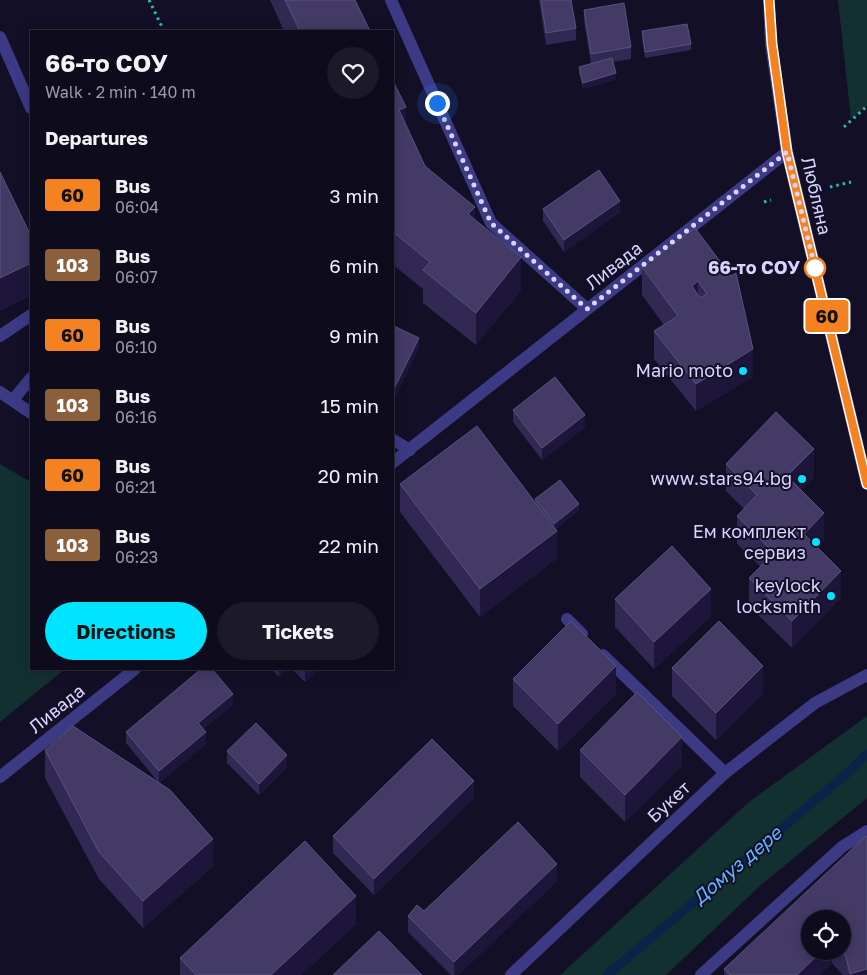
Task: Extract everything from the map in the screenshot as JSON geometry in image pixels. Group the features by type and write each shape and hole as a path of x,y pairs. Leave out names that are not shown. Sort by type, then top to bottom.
{"street":[{"path":"391,0 491,223 587,309"},
{"name":"Любляна","path":"769,0 772,44 787,152 867,484"},
{"path":"0,37 30,106"},
{"name":"Ливада","path":"394,462 787,152"},
{"path":"0,336 30,316"},
{"path":"12,400 30,379"},
{"path":"0,392 30,412"},
{"path":"394,440 410,450"},
{"path":"567,619 725,773"},
{"name":"Ливада","path":"0,776 134,670"},
{"name":"Букет","path":"511,975 725,773 815,703 867,675"},
{"path":"700,975 842,847 867,831"}],"path":[{"path":"150,0 164,30"},
{"path":"844,127 867,106"},
{"path":"830,187 851,182"},
{"path":"764,202 771,200"}],"green space":[{"path":"838,0 867,0 867,106 851,119"},
{"path":"0,464 30,481 30,670 64,670 0,722"},
{"path":"867,716 867,798 762,884 666,975 560,975 749,802"}],"building":[{"path":"285,0 355,0 370,30 300,30"},
{"path":"541,0 571,0 576,28 546,33"},
{"path":"624,3 631,47 591,54 584,10"},
{"path":"687,24 691,44 645,52 642,31"},
{"path":"612,58 616,73 583,83 579,67"},
{"path":"394,83 406,107 399,110 425,166 475,207 468,214 521,257 476,313 423,270 430,262 394,233"},
{"path":"599,170 620,201 564,240 543,209"},
{"path":"0,172 30,234 30,263 0,278"},
{"path":"695,228 731,276 736,273 753,349 696,384 654,331 678,316 642,267","holes":["698,281 707,294 700,298 692,286"]},
{"path":"394,326 419,338 394,389"},
{"path":"555,377 585,415 542,448 513,410"},
{"path":"776,412 814,449 787,476 824,513 804,534 841,571 792,621 749,578 774,553 737,516 757,495 726,464"},
{"path":"477,426 557,531 480,589 400,484"},
{"path":"560,480 579,504 554,524 535,499"},
{"path":"672,546 711,589 654,642 615,599"},
{"path":"571,621 616,666 558,724 513,679"},
{"path":"719,621 763,666 716,713 672,668"},
{"path":"200,670 213,670 233,694 198,723 206,732 159,771 126,732"},
{"path":"637,692 682,737 625,795 580,750"},
{"path":"256,723 287,755 259,784 227,751"},
{"path":"73,726 170,790 213,839 143,901 99,852 45,750"},
{"path":"432,739 474,781 374,879 333,836"},
{"path":"518,822 557,864 454,962 408,916 417,905 424,911"},
{"path":"867,837 867,969 850,974 847,960 851,960 851,910 801,910 801,960 813,960 797,975 730,975 724,969"},
{"path":"305,841 356,896 271,975 196,975 180,958"},
{"path":"379,931 422,975 333,975"}],"waterway":[{"name":"Домуз дере","path":"607,975 851,770 867,754"}],"bus line":[{"name":"60","path":"769,0 772,44 787,152 867,484"}],"place":[{"name":"66-то СОУ","path":"815,268"},
{"name":"Mario moto","path":"743,371"},
{"name":"www.stars94.bg","path":"802,479"},
{"name":"Ем комплект сервиз","path":"816,542"},
{"name":"keylock locksmith","path":"831,596"}],"route":[{"path":"437,103 491,223 587,309 787,152 816,272 815,268"}]}
